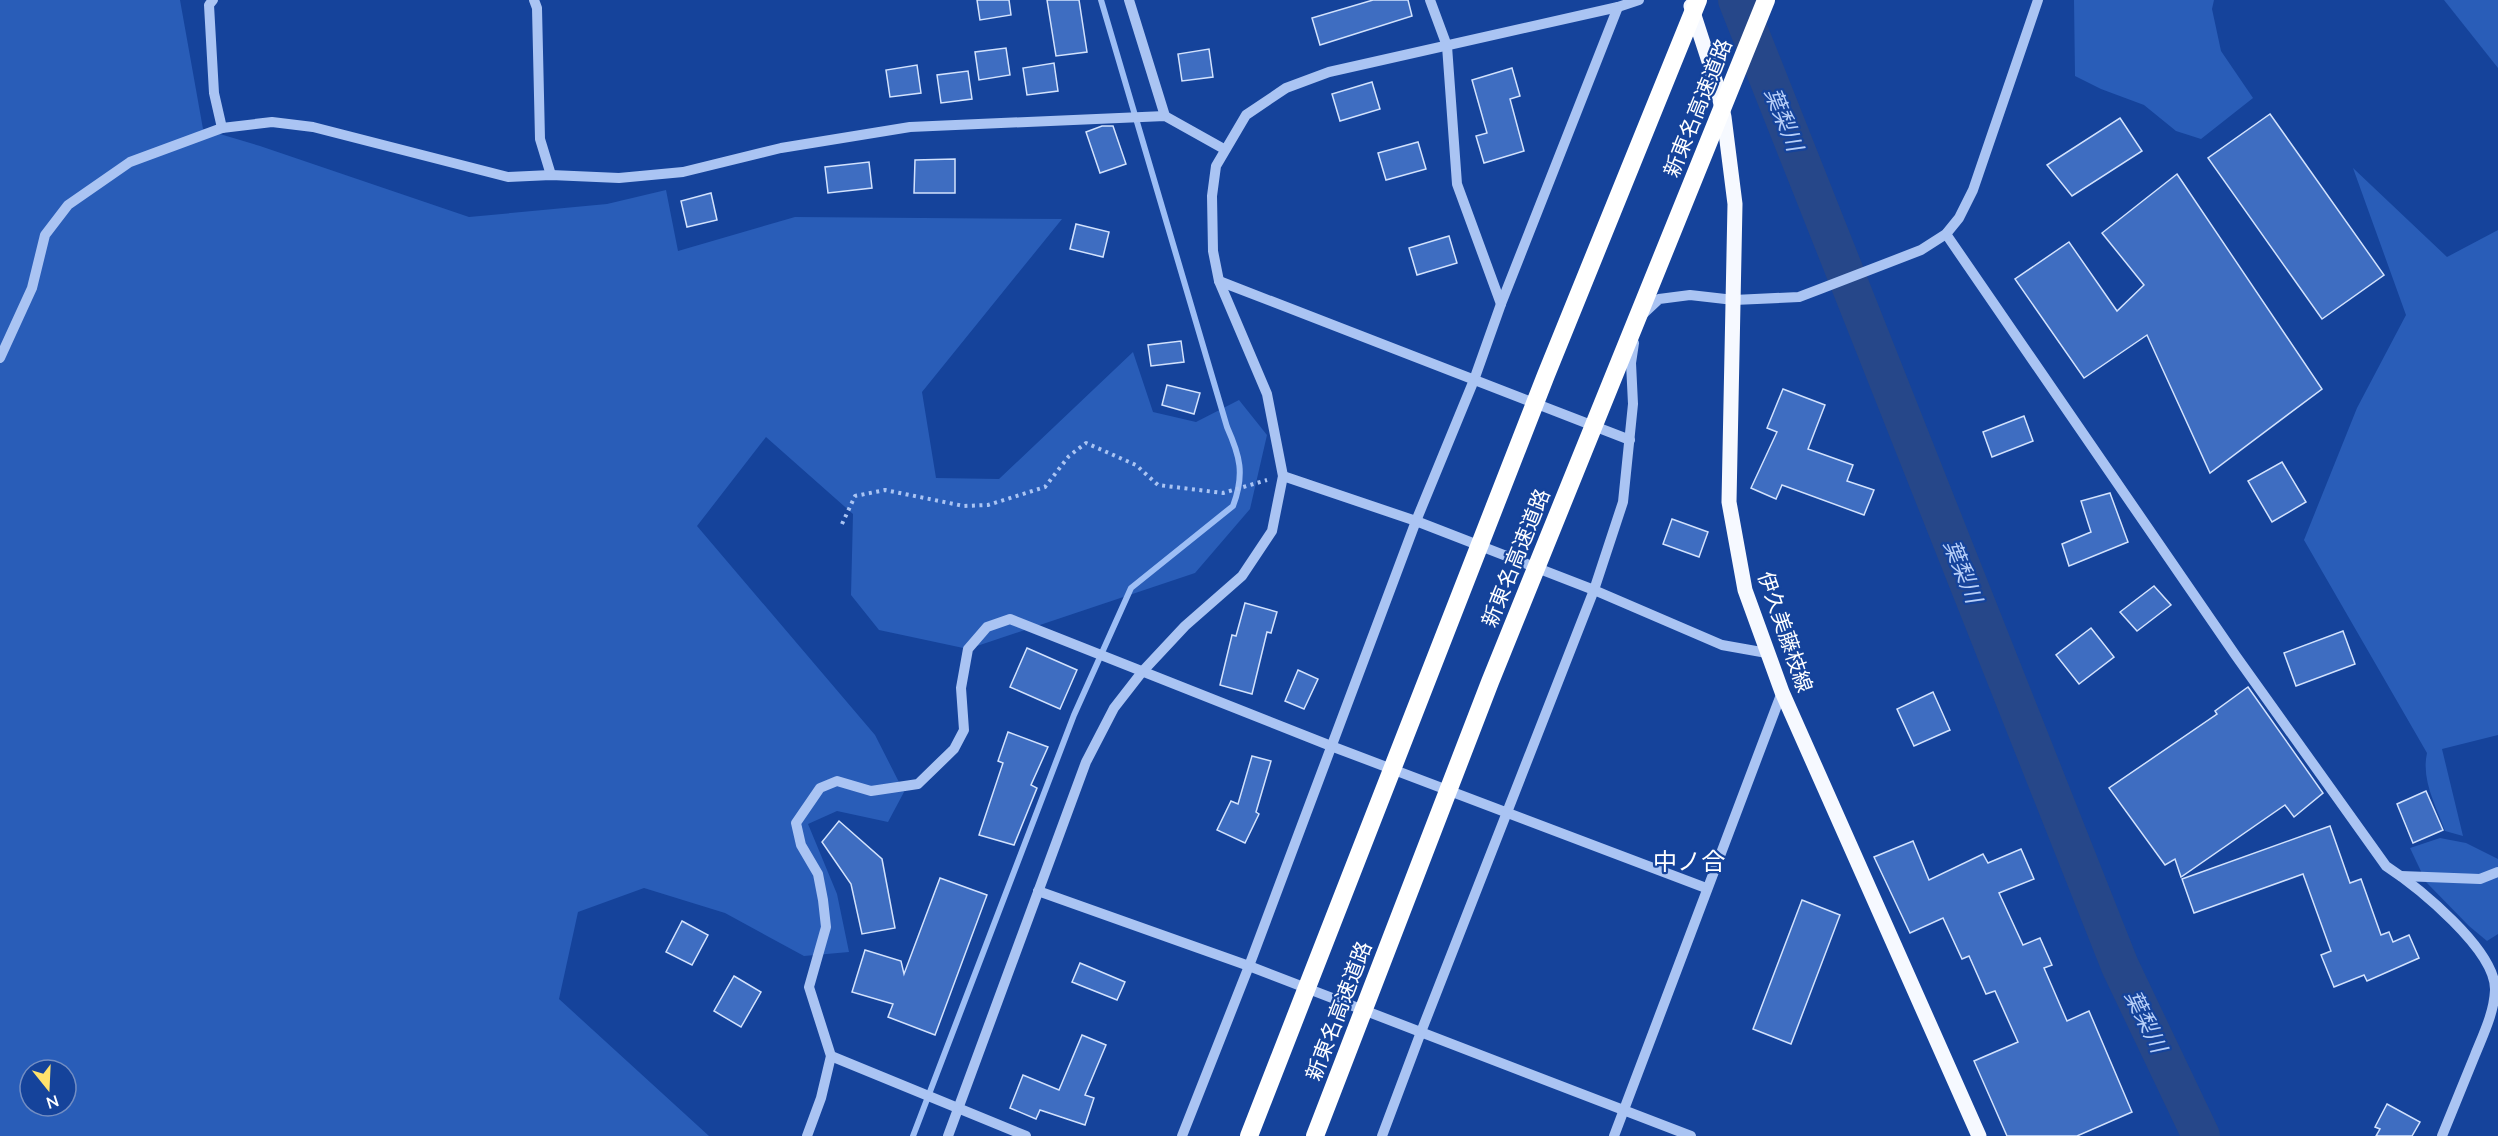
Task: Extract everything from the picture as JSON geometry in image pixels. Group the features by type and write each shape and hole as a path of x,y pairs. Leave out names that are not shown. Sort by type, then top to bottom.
{"highway":[{"name":"新東名高速道路","path":"1249,1136 1546,375 1698,0"},
{"name":"新東名高速道路","path":"1315,1136 1490,682 1766,0"}],"main road":[{"name":"伊久美藤枝線","path":"1689,0 1716,83 1724,117 1735,204 1729,502 1745,590 1782,692 1979,1136"}],"street":[{"path":"213,0 209,5 214,93 222,128"},
{"path":"534,0 537,8 540,139 551,175"},
{"path":"1129,0 1165,116"},
{"path":"1430,0 1447,46 1457,184 1501,304"},
{"path":"948,1136 1086,762 1114,708 1142,672 1185,626 1242,576 1272,531 1283,476 1267,394 1219,281 1213,251 1212,196 1216,166 1224,149 1246,115 1286,88 1329,72 1618,7 1639,0"},
{"path":"1382,1136 1594,590 1623,502 1630,440 1631,363 1635,335 1644,313 1659,298 1690,295 1734,300 1799,297 1921,250 1946,234 1959,218 1973,190 2038,0"},
{"path":"1182,1136 1249,966 1416,521 1474,380 1501,304 1618,7"},
{"path":"0,358 32,288 45,235 68,205 130,162 222,128 272,122 313,127 508,177 551,175 619,178 683,172 782,148 910,127 1165,116 1224,149"},
{"path":"1946,234 2257,685 2386,866 2401,876 2473,940 2490,966 2495,989 2489,1019 2442,1136"},
{"path":"1219,281 1630,440"},
{"path":"1283,476 1416,521 1594,590 1722,645 1767,653"},
{"path":"807,1136 821,1098 831,1056 809,987 826,927 823,900 818,874 801,845 796,823 820,788 837,781 871,790 918,784 933,770 954,749 964,730 961,688 968,649 987,627 1010,619 1331,746 1706,888"},
{"path":"1614,1136 1782,692"},
{"path":"2401,876 2480,879 2498,872"},
{"path":"1038,891 1249,966 1691,1136"},
{"path":"831,1056 1026,1136"}],"path":[{"path":"842,524 855,496 885,490 964,506 988,505 1045,487 1069,456 1086,443 1136,465 1158,485 1222,493 1283,476"}],"shaded area":[{"path":"0,0 180,0 203,129 469,217 607,204 666,190 678,251 795,217 1062,219 922,392 936,478 999,479 1133,352 1153,412 1196,422 1239,400 1267,435 1250,509 1195,573 968,649 879,630 851,595 853,514 766,437 697,526 875,735 904,792 888,822 837,811 808,824 837,894 849,952 804,956 725,913 644,888 578,912 559,999 709,1136 0,1136"},
{"path":"2074,0 2214,0 2212,9 2221,51 2253,98 2201,139 2176,131 2144,105 2101,89 2075,76"},
{"path":"2444,0 2498,0 2498,68"},
{"path":"2353,168 2447,257 2498,230 2498,735 2442,749 2463,836 2445,831 2428,783 2427,753 2304,540 2357,408 2406,315"},
{"path":"2440,838 2466,843 2498,859 2498,934 2487,941 2426,882 2410,848"}],"building":[{"path":"977,0 1009,0 1011,15 980,20"},
{"path":"1047,0 1079,0 1087,52 1056,56"},
{"path":"1373,0 1408,0 1412,16 1320,45 1312,18"},
{"path":"1006,48 1010,75 979,80 975,52"},
{"path":"1209,49 1213,77 1182,81 1178,54"},
{"path":"1054,63 1058,91 1027,95 1023,68"},
{"path":"917,65 921,93 890,97 886,70"},
{"path":"1512,68 1520,96 1510,99 1524,151 1484,163 1476,136 1487,133 1472,80"},
{"path":"968,71 972,99 941,103 937,75"},
{"path":"1372,82 1380,109 1340,121 1332,94"},
{"path":"2270,114 2384,275 2322,319 2208,158"},
{"path":"2120,118 2142,151 2072,196 2047,165"},
{"path":"1102,126 1113,126 1126,164 1100,173 1086,132"},
{"path":"1418,142 1426,169 1386,180 1378,153"},
{"path":"955,159 955,193 914,193 915,160"},
{"path":"869,162 872,188 828,193 825,167"},
{"path":"2177,174 2322,389 2210,473 2147,335 2084,378 2015,279 2069,242 2117,311 2144,285 2102,233"},
{"path":"711,193 717,220 687,227 681,201"},
{"path":"1076,224 1109,232 1103,257 1070,249"},
{"path":"1449,236 1457,263 1417,275 1409,248"},
{"path":"1181,341 1184,362 1151,366 1148,345"},
{"path":"1167,385 1200,393 1194,414 1162,405"},
{"path":"1783,389 1825,405 1808,449 1853,465 1847,481 1874,490 1864,515 1782,485 1776,499 1751,488 1777,432 1767,428"},
{"path":"2024,416 2033,441 1992,457 1983,432"},
{"path":"2282,462 2306,502 2272,522 2248,481"},
{"path":"2110,493 2128,542 2069,566 2062,544 2091,532 2081,501"},
{"path":"1672,519 1708,532 1699,557 1663,544"},
{"path":"2154,586 2171,605 2137,631 2120,612"},
{"path":"1245,603 1277,612 1271,633 1267,632 1252,694 1220,685 1232,635 1236,636"},
{"path":"2091,628 2114,657 2079,684 2056,655"},
{"path":"2343,631 2355,664 2296,686 2284,653"},
{"path":"1027,648 1077,670 1060,709 1010,687"},
{"path":"1298,670 1318,679 1304,709 1285,701"},
{"path":"2248,687 2323,793 2294,817 2285,805 2181,877 2175,859 2165,865 2109,788 2217,714 2215,711"},
{"path":"1933,692 1950,730 1914,746 1897,709"},
{"path":"1008,732 1048,747 1031,785 1037,788 1014,845 979,835 1003,763 998,761"},
{"path":"1252,756 1271,761 1256,812 1259,814 1245,843 1217,830 1231,801 1238,804"},
{"path":"2426,791 2443,830 2413,843 2397,804"},
{"path":"839,821 882,859 895,928 862,934 851,884 822,842"},
{"path":"2330,826 2350,883 2361,879 2381,935 2389,932 2393,942 2409,935 2419,958 2367,981 2364,975 2334,987 2321,955 2331,951 2303,874 2194,913 2182,879"},
{"path":"1913,841 1929,880 1983,854 1988,863 2021,849 2034,879 1999,893 2023,945 2040,938 2052,965 2044,968 2067,1021 2089,1011 2132,1112 2077,1136 2007,1136 1974,1061 2018,1042 1995,991 1986,994 1969,956 1962,959 1943,918 1910,933 1874,857"},
{"path":"940,878 987,895 935,1035 888,1017 893,1004 852,992 865,950 901,961 904,974"},
{"path":"1802,900 1840,915 1791,1044 1753,1029"},
{"path":"682,921 708,935 692,965 666,952"},
{"path":"1080,963 1125,982 1117,1000 1072,982"},
{"path":"734,976 761,992 741,1027 714,1011"},
{"path":"1082,1035 1106,1045 1085,1095 1094,1098 1085,1125 1040,1110 1036,1119 1010,1108 1023,1075 1059,1090"},
{"path":"2387,1104 2420,1122 2412,1136 2376,1136 2380,1129 2375,1127"}],"waterway":[{"path":"913,1136 1074,715 1131,588 1233,506 1239,484 1238,456 1227,427 1101,0"},
{"name":"葉梨川","path":"1737,0 2120,966 2201,1136"}],"district":[{"name":"中ノ合","path":"1689,862"}]}
